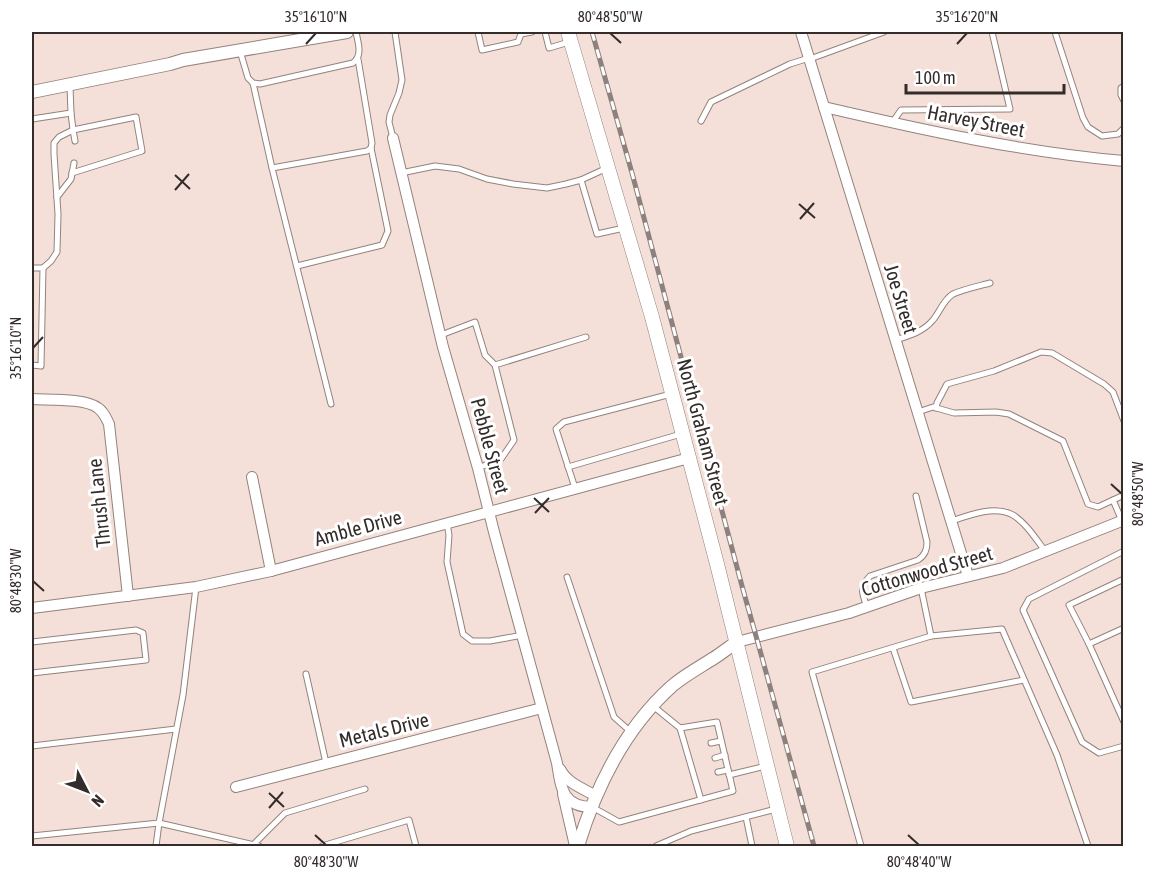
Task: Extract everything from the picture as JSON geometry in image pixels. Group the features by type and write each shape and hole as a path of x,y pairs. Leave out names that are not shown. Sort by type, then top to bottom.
{"main road":[{"name":"North Graham Street","path":"569,37 652,317 787,846"}],"street":[{"path":"32,92 183,60 240,51 290,37 347,32"},
{"name":"Joe Street","path":"801,32 968,576"},
{"name":"Harvey Street","path":"824,107 964,138 1048,153 1124,161"},
{"name":"Pebble Street","path":"393,138 441,335 523,635 577,846"},
{"name":"Thrush Lane","path":"32,399 86,402 99,408 105,415 109,424 128,596"},
{"name":"Amble Drive","path":"32,608 196,587 272,570 689,458"},
{"path":"252,477 272,570"},
{"name":"Cottonwood Street","path":"736,642 867,607 921,588 1003,568 1123,520"},
{"path":"577,846 608,771 632,733 653,706 673,685 736,642"},
{"name":"Metals Drive","path":"236,787 542,708"},
{"name":"Pebble Street","path":"557,763 561,772 594,801 582,807 569,800 560,782"}],"lane":[{"path":"297,266 382,245 388,231 371,148 356,32"},
{"path":"393,138 389,122 390,114 402,80 394,32"},
{"path":"478,32 482,50 518,42 521,33 532,32"},
{"path":"545,32 549,48 569,37"},
{"path":"701,121 711,102 790,64 884,32"},
{"path":"892,123 901,110 1010,109 992,32"},
{"path":"1055,32 1088,127 1102,136 1118,134 1124,128"},
{"path":"240,51 248,78 253,83 272,168 332,404"},
{"path":"253,83 260,84 353,63 358,59"},
{"path":"70,84 70,112 75,141"},
{"path":"1124,86 1121,88 1121,95 1124,101"},
{"path":"32,119 70,112"},
{"path":"32,268 43,268 57,252 58,214 54,143 59,137 74,130 136,117 142,151 72,173"},
{"path":"272,168 367,151 371,148"},
{"path":"57,197 71,178 74,163"},
{"path":"401,173 435,166 459,169 504,183 547,188 581,180 607,168"},
{"path":"581,180 597,234 625,228"},
{"path":"32,365 41,366 43,268"},
{"path":"895,340 913,335 923,328 933,320 940,307 953,294 990,283"},
{"path":"441,335 475,322 485,355 495,365 514,440 501,459 478,468"},
{"path":"495,365 586,336"},
{"path":"936,408 947,384 994,370 1041,352 1052,353 1104,384 1113,392 1124,421"},
{"path":"575,488 556,429 564,422 672,394"},
{"path":"918,412 933,407 954,413 1009,414 1063,441 1088,504 1098,507 1124,495"},
{"path":"568,467 683,434"},
{"path":"867,607 862,590 870,576 918,560 927,548 916,496"},
{"path":"1113,500 1123,520"},
{"path":"952,521 988,511 1006,512 1015,516 1028,528 1045,551"},
{"path":"447,523 449,535 447,562 463,634 472,641 490,641 523,635"},
{"path":"1124,551 1029,599 1023,610 1082,742 1099,753 1124,746"},
{"path":"567,577 614,717 632,733"},
{"path":"1124,579 1070,606 1124,722"},
{"path":"156,846 183,695 196,587"},
{"path":"921,588 931,636"},
{"path":"1089,644 1124,628"},
{"path":"861,846 812,672 931,636 1002,629 1057,755 1088,846"},
{"path":"32,642 136,630 143,633 146,660 32,674"},
{"path":"893,648 911,702 1024,680"},
{"path":"306,674 326,763"},
{"path":"653,706 681,728 701,800"},
{"path":"594,801 619,822 733,791 717,722 681,728"},
{"path":"32,746 177,729"},
{"path":"711,743 721,741"},
{"path":"715,758 724,755"},
{"path":"718,772 767,765"},
{"path":"32,836 159,823 256,846 285,813 365,789"},
{"path":"656,846 691,831 778,808"},
{"path":"746,817 752,846"},
{"path":"322,846 409,820 416,846"}],"railway":[{"path":"592,32 814,846"}]}
